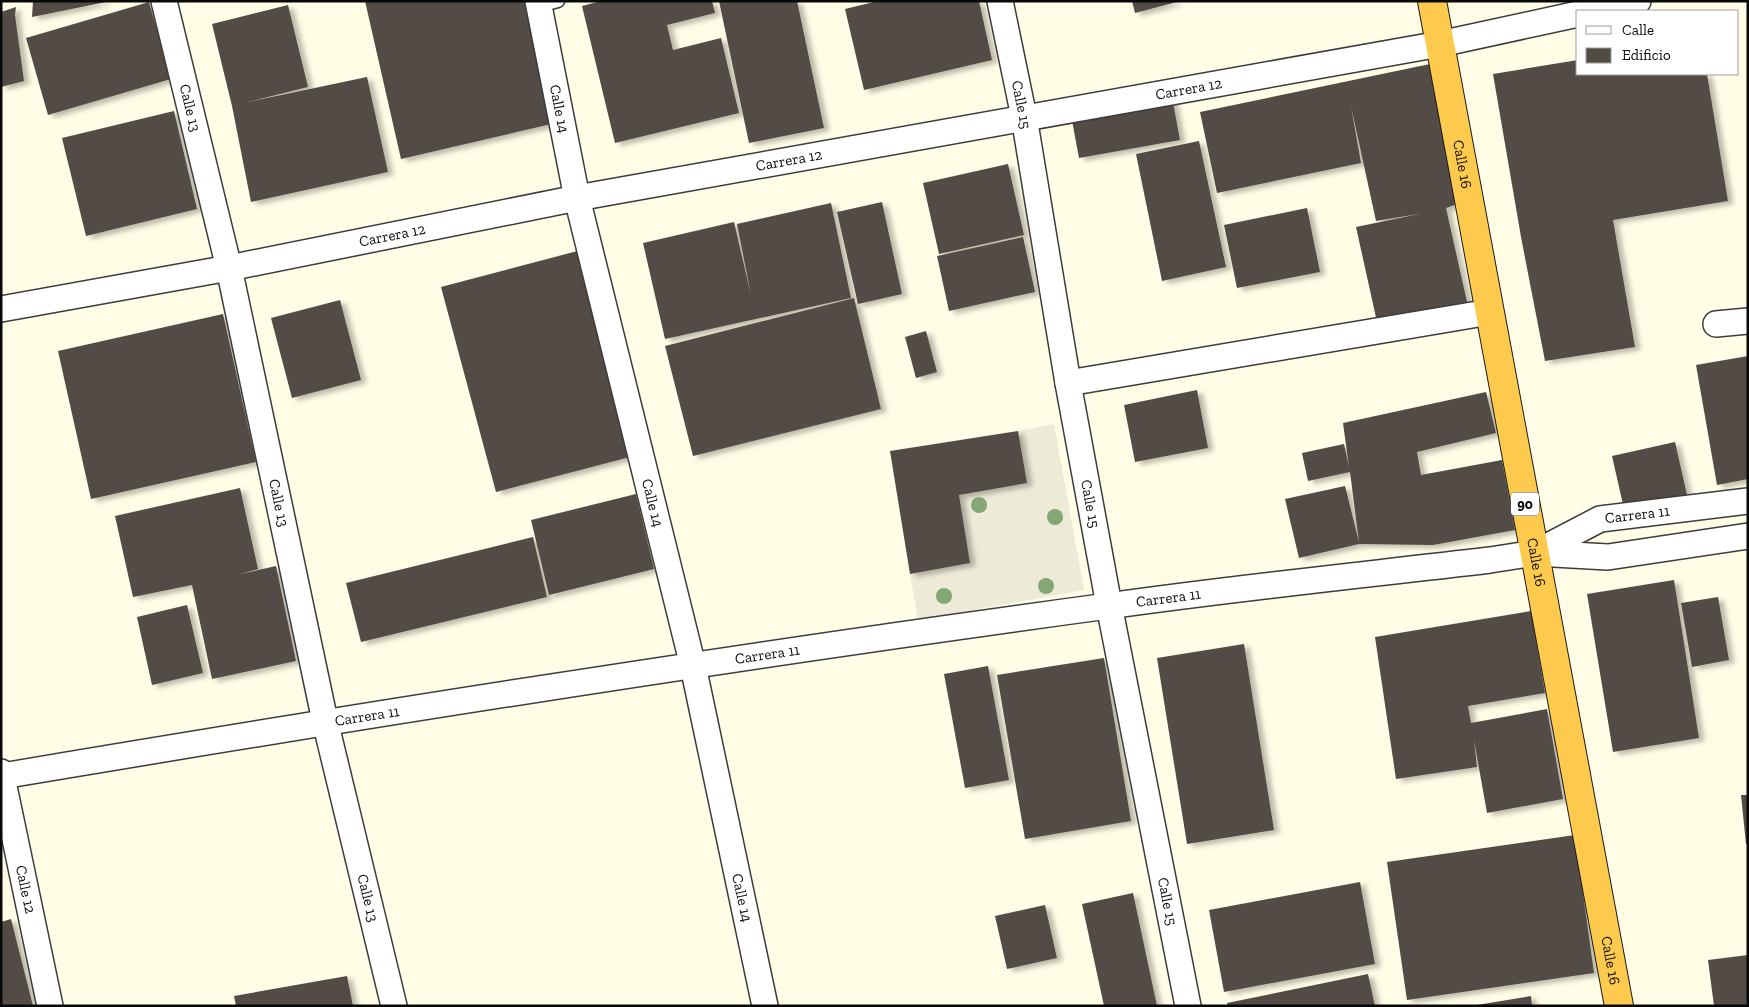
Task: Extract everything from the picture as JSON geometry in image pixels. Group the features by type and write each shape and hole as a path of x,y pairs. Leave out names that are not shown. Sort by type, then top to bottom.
{"highway":[{"name":"Calle 16","path":"1432,1 1619,1006"}],"street":[{"name":"Calle 13","path":"164,1 229,268 325,721 394,1006"},
{"name":"Calle 15","path":"1000,1 1024,117 1068,383 1188,1006"},
{"path":"1597,10 1638,1"},
{"name":"Calle 14","path":"545,3 577,198 693,666 764,1006"},
{"name":"Carrera 12","path":"1,309 229,268 577,198 1440,44 1576,14"},
{"path":"1068,383 1490,312"},
{"path":"1716,324 1748,321"},
{"name":"Carrera 11","path":"1535,553 1600,519 1748,501"},
{"name":"Carrera 11","path":"2,774 325,721 1110,605 1535,553 1608,557 1748,536"},
{"name":"Calle 12","path":"2,774 50,1006"}],"shaded area":[{"path":"1054,424 1084,590 918,620 910,574 969,563 959,495 1026,483 1018,431"}],"building":[{"path":"33,1 106,1 106,2 32,17"},
{"path":"365,1 533,1 560,122 401,159"},
{"path":"601,1 712,1 715,13 667,25 673,50 721,38 739,113 615,143 582,6"},
{"path":"719,1 797,1 824,128 749,143"},
{"path":"878,1 979,1 992,60 864,90 845,9"},
{"path":"1132,1 1177,1 1177,2 1135,13"},
{"path":"149,2 171,79 48,115 26,38"},
{"path":"288,5 308,87 248,102 367,77 388,172 251,202 232,106 212,24"},
{"path":"16,7 15,15 24,81 1,87 1,12"},
{"path":"1576,60 1576,75 1707,75 1728,201 1613,220 1635,347 1545,361 1521,237 1493,74"},
{"path":"1430,64 1460,203 1446,208 1467,302 1377,322 1356,227 1419,214 1376,221 1351,106 1361,163 1217,193 1200,112"},
{"path":"1172,97 1180,140 1079,158 1071,115"},
{"path":"174,111 197,209 86,236 62,138"},
{"path":"1199,141 1226,267 1162,281 1136,154"},
{"path":"1008,164 1024,235 939,254 923,183"},
{"path":"882,202 902,294 858,304 837,212"},
{"path":"831,203 851,298 665,339 643,243 734,222 751,295 737,224"},
{"path":"1307,208 1320,272 1237,288 1224,225"},
{"path":"1023,237 1035,292 949,311 937,256"},
{"path":"585,249 630,457 496,492 441,287"},
{"path":"854,298 881,409 693,456 665,346"},
{"path":"340,300 361,380 292,398 271,318"},
{"path":"223,314 256,462 91,499 58,351"},
{"path":"926,331 937,372 916,378 905,337"},
{"path":"1748,356 1748,479 1717,485 1696,365"},
{"path":"1197,390 1208,448 1135,462 1124,405"},
{"path":"1486,392 1496,433 1417,452 1421,475 1502,460 1515,530 1433,545 1359,544 1299,558 1285,499 1345,486 1359,542 1350,472 1308,481 1302,453 1344,444 1349,467 1343,423"},
{"path":"1018,431 1027,483 959,495 970,563 910,574 890,451"},
{"path":"1675,442 1687,495 1624,509 1612,456"},
{"path":"240,488 258,569 241,574 276,566 296,661 212,679 192,585 133,597 115,516"},
{"path":"636,494 654,569 549,595 531,520"},
{"path":"533,537 547,597 361,642 346,583"},
{"path":"1674,580 1699,738 1613,752 1587,594"},
{"path":"1718,597 1729,660 1692,667 1681,603"},
{"path":"187,605 203,673 152,685 137,617"},
{"path":"1531,611 1545,693 1468,706 1471,723 1547,709 1563,799 1487,813 1474,740 1477,767 1396,779 1375,637"},
{"path":"1244,644 1274,830 1187,844 1157,658"},
{"path":"1104,658 1131,821 1025,839 997,675"},
{"path":"988,666 1009,780 965,788 944,674"},
{"path":"1741,795 1748,795 1748,844 1746,844"},
{"path":"1575,835 1594,973 1407,1000 1387,862"},
{"path":"1360,882 1375,964 1224,992 1209,910"},
{"path":"1133,893 1157,1006 1104,1006 1082,904"},
{"path":"1045,905 1057,958 1007,969 995,916"},
{"path":"11,919 33,1006 1,1006 1,922"},
{"path":"1748,955 1748,1006 1714,1006 1708,960"},
{"path":"1368,974 1375,1006 1228,1006 1227,1003"},
{"path":"347,976 353,1006 236,1006 234,996"},
{"path":"1531,996 1532,1006 1477,1006 1477,1005"}]}
